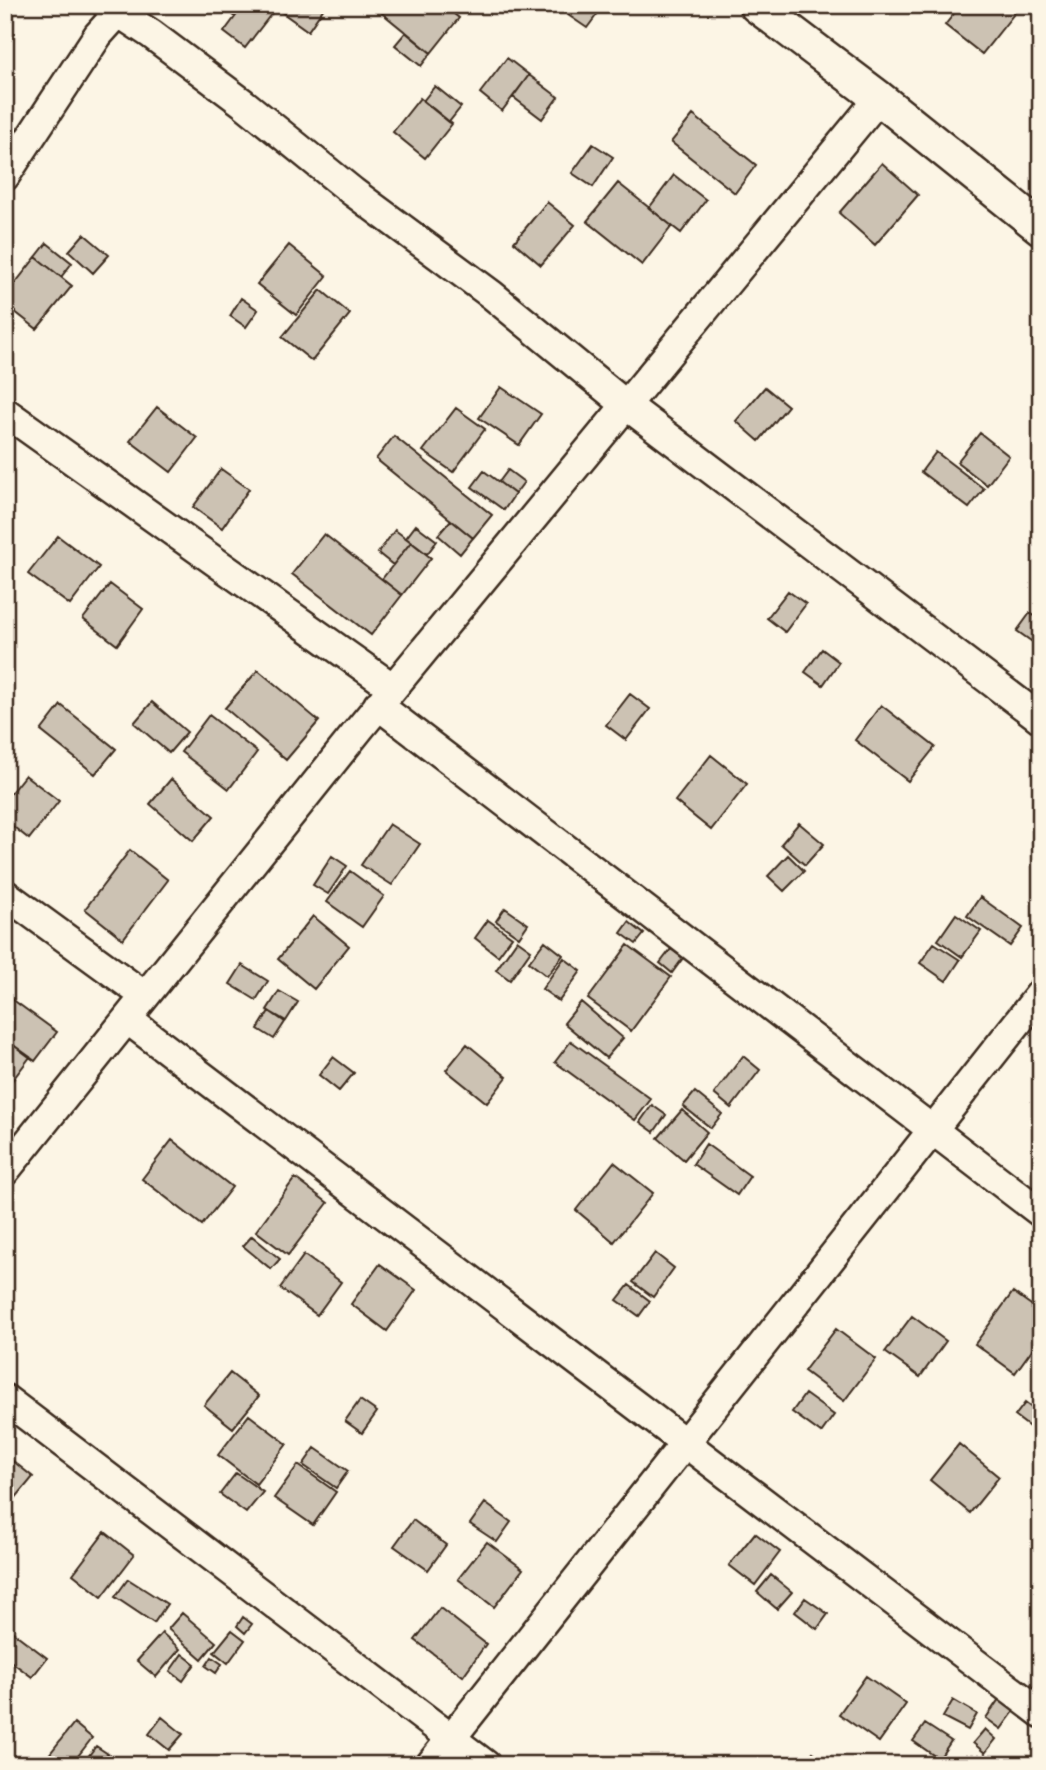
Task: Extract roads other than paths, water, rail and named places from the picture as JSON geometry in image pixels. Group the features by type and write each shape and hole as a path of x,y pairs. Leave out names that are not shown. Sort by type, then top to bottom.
{"street":[{"path":"756,5 1038,221"},
{"path":"5,176 67,78 117,8 243,103 353,192 492,295 626,405 1041,719"},
{"path":"5,1171 386,697 879,98"},
{"path":"5,412 386,697 932,1130 1041,1213"},
{"path":"5,894 145,996"},
{"path":"430,1765 1041,993"},
{"path":"127,1019 1041,1713"},
{"path":"5,1399 486,1765"}]}
